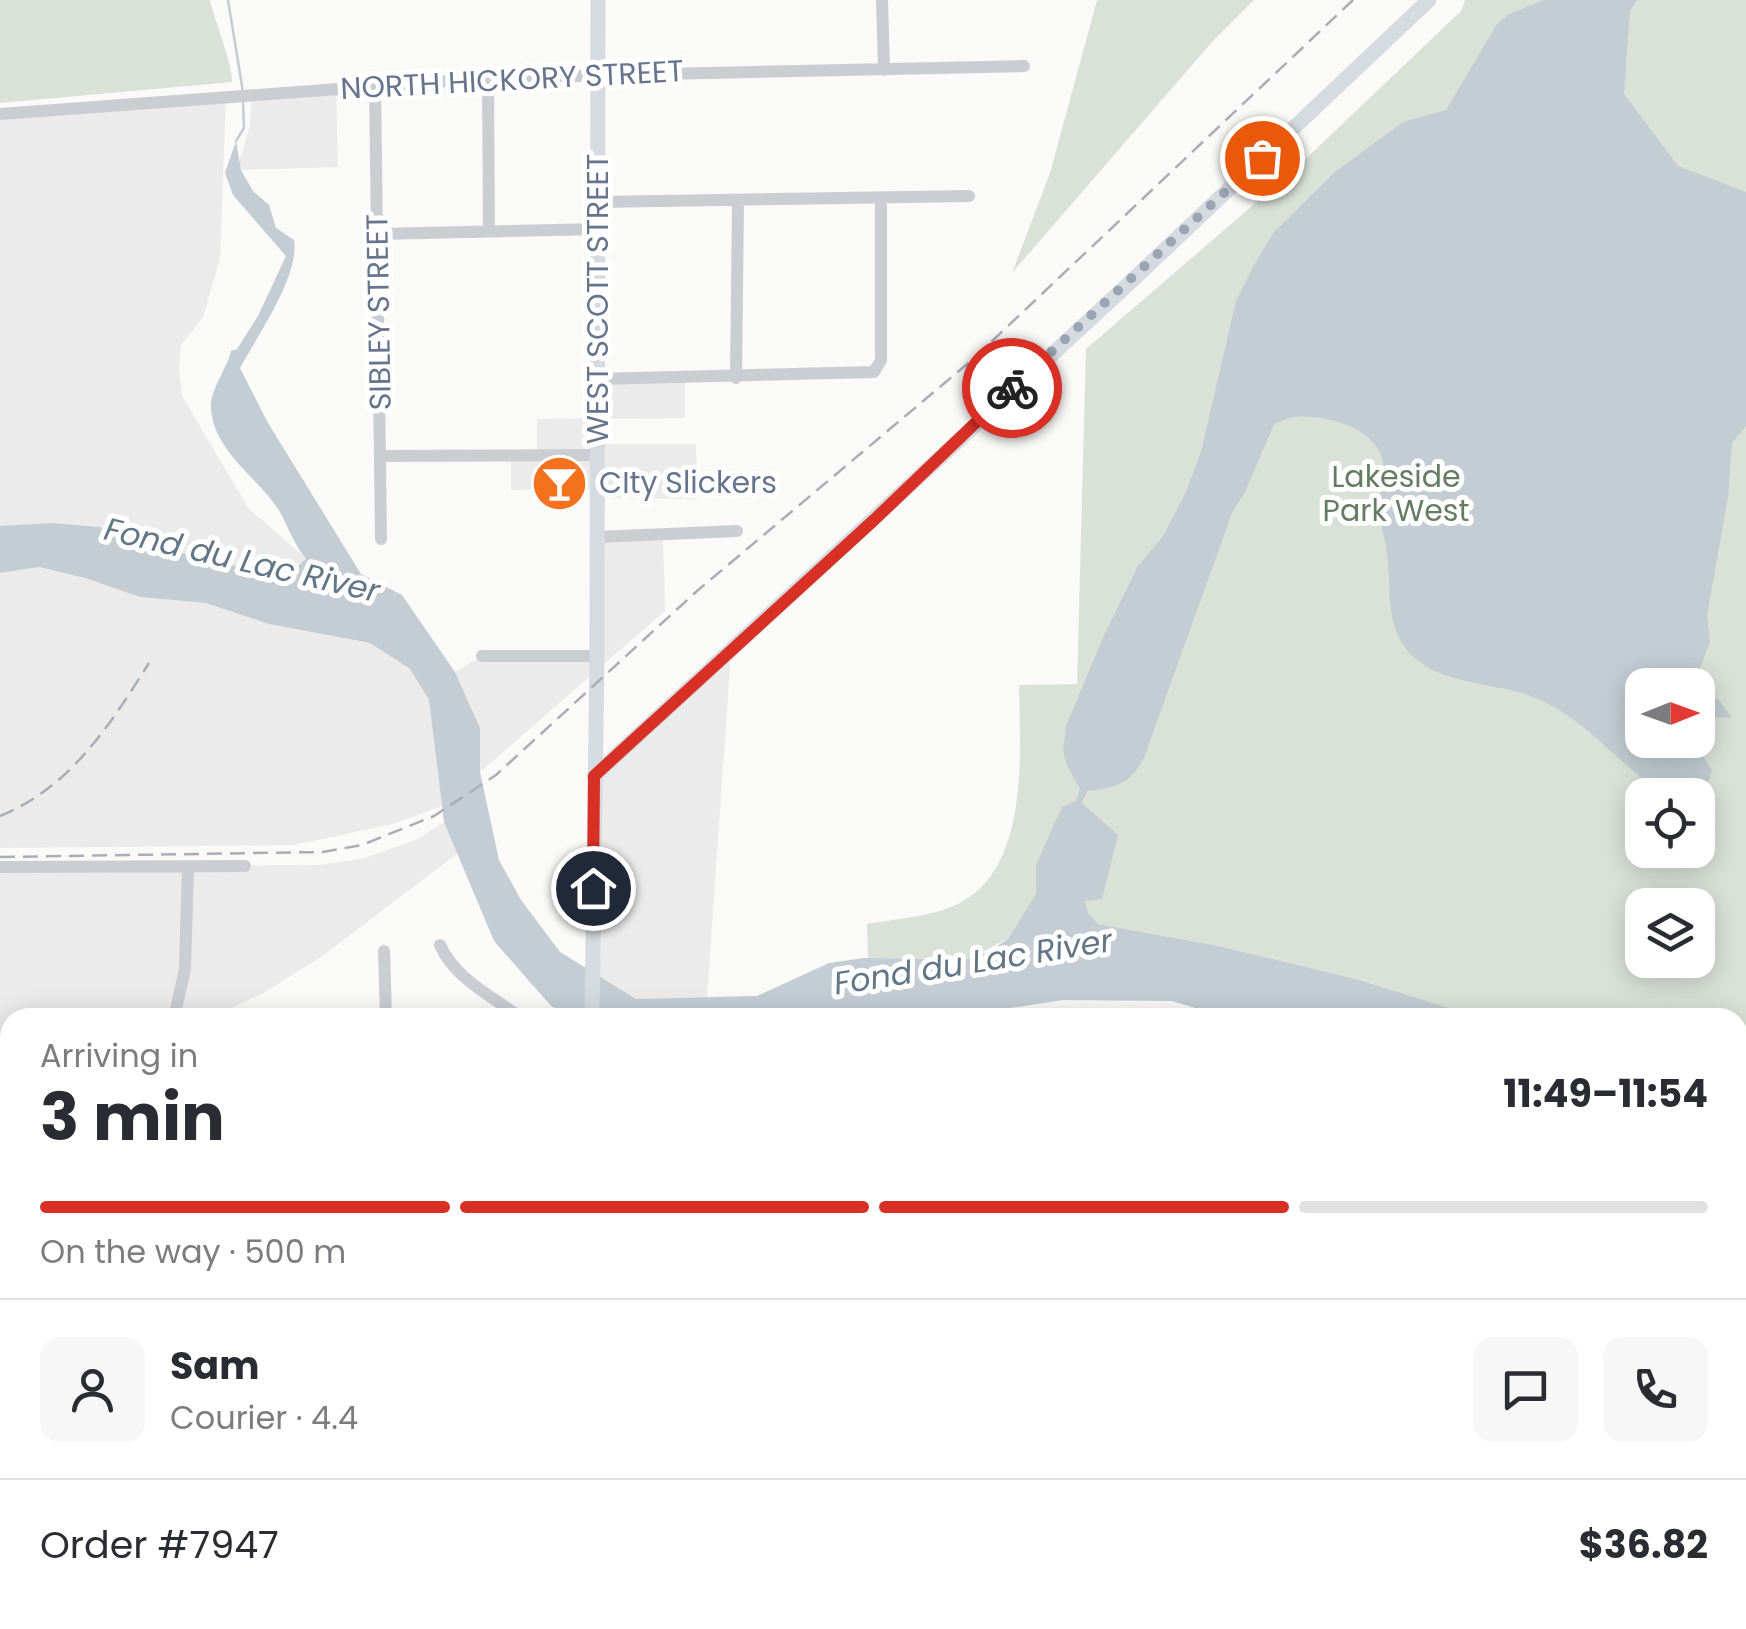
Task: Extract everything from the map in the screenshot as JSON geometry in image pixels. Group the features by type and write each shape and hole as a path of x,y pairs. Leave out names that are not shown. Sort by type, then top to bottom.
{"main road":[{"name":"WEST SCOTT STREET","path":"592,1008 598,0"},
{"path":"594,776 1122,290 1429,0"}],"street":[{"path":"882,0 884,70"},
{"name":"NORTH HICKORY STREET","path":"0,114 488,78 1024,66"},
{"path":"488,78 489,231"},
{"name":"SIBLEY STREET","path":"376,84 381,539"},
{"path":"599,202 970,196"},
{"path":"597,378 736,378 860,374 876,370 881,360 881,198"},
{"path":"736,378 738,202"},
{"path":"378,234 599,229"},
{"path":"382,456 598,455"},
{"path":"597,536 738,532"},
{"path":"482,656 597,656"},
{"path":"0,866 246,866"},
{"path":"176,1008 184,973 188,867"},
{"path":"440,944 448,962 507,1008"},
{"path":"384,951 386,1008"}],"shaded area":[{"path":"336,88 338,167 241,170 239,162 250,125 252,95"},
{"path":"226,97 220,259 203,317 181,345 182,396 249,509 307,559 287,575 266,573 173,551 100,527 51,523 0,526 0,114"},
{"path":"685,378 685,418 598,419 598,444 696,444 697,499 597,498 596,489 511,490 511,454 537,454 537,419 597,418 597,379"},
{"path":"663,534 665,611 480,772 480,728 455,672 482,656 597,655 597,537"},
{"path":"39,567 140,597 206,603 269,624 370,643 410,669 429,700 442,806 393,824 294,845 0,848 0,573"},
{"path":"731,653 707,997 636,999 592,974 594,776"},
{"path":"444,822 458,853 321,957 231,1008 0,1008 0,867 317,865 362,859 418,839"}],"green space":[{"path":"0,0 210,0 232,82 0,103"},
{"path":"1097,0 1254,0 1212,42 1012,273 1050,173"},
{"name":"Lakeside Park West","path":"1465,0 1746,0 1746,1008 1450,1008 1356,979 1219,946 1098,924 1009,938 969,959 868,958 867,924 951,907 977,891 996,869 1015,810 1019,685 1077,684 1086,349 1295,169 1461,11"}],"water":[{"name":"Fond du Lac River","path":"1544,0 1637,0 1630,11 1624,94 1678,166 1746,192 1746,426 1732,443 1728,497 1707,616 1710,642 1700,668 1625,668 1625,758 1704,758 1712,770 1710,778 1642,778 1561,711 1525,694 1441,674 1413,656 1397,633 1391,611 1379,507 1383,463 1379,451 1361,432 1335,421 1307,417 1274,424 1232,513 1144,758 1127,780 1087,791 1082,803 1118,835 1102,899 1085,901 1088,913 1098,924 1219,946 1356,979 1450,1008 1195,1008 1172,1001 1063,1000 1011,1008 555,1008 494,941 444,822 429,700 410,669 370,643 269,624 206,603 140,597 39,567 0,573 0,526 51,523 100,527 173,551 266,573 287,575 306,559 280,512 220,438 211,409 231,351 237,349 258,316 286,256 233,195 225,173 236,141 241,170 253,191 269,205 276,228 294,240 291,270 284,287 240,368 268,423 361,574 402,595 455,672 480,728 480,772 499,860 521,900 560,952 636,999 757,996 829,963 864,958 969,959 1009,938 1036,894 1036,865 1062,807 1076,801 1080,789 1063,751 1066,726 1138,566 1163,536 1185,494 1201,452 1236,301 1252,269 1273,233 1335,172 1403,122 1446,110 1497,24 1509,14"},
{"path":"1715,699 1718,699 1732,718 1715,717"}],"waterway":[{"path":"228,0 243,92"},
{"path":"236,141 244,128 243,100"}],"railway":[{"path":"0,857 323,852 362,845 434,816 496,775 697,591 972,360 1353,0"},
{"path":"0,816 25,804 68,772 103,731 149,663"}],"way so far":[{"path":"1012,388 1262,158"}],"place":[{"name":"CIty Slickers","path":"560,483"}],"route":[{"path":"593,888 594,776 731,653 1012,388"}]}
